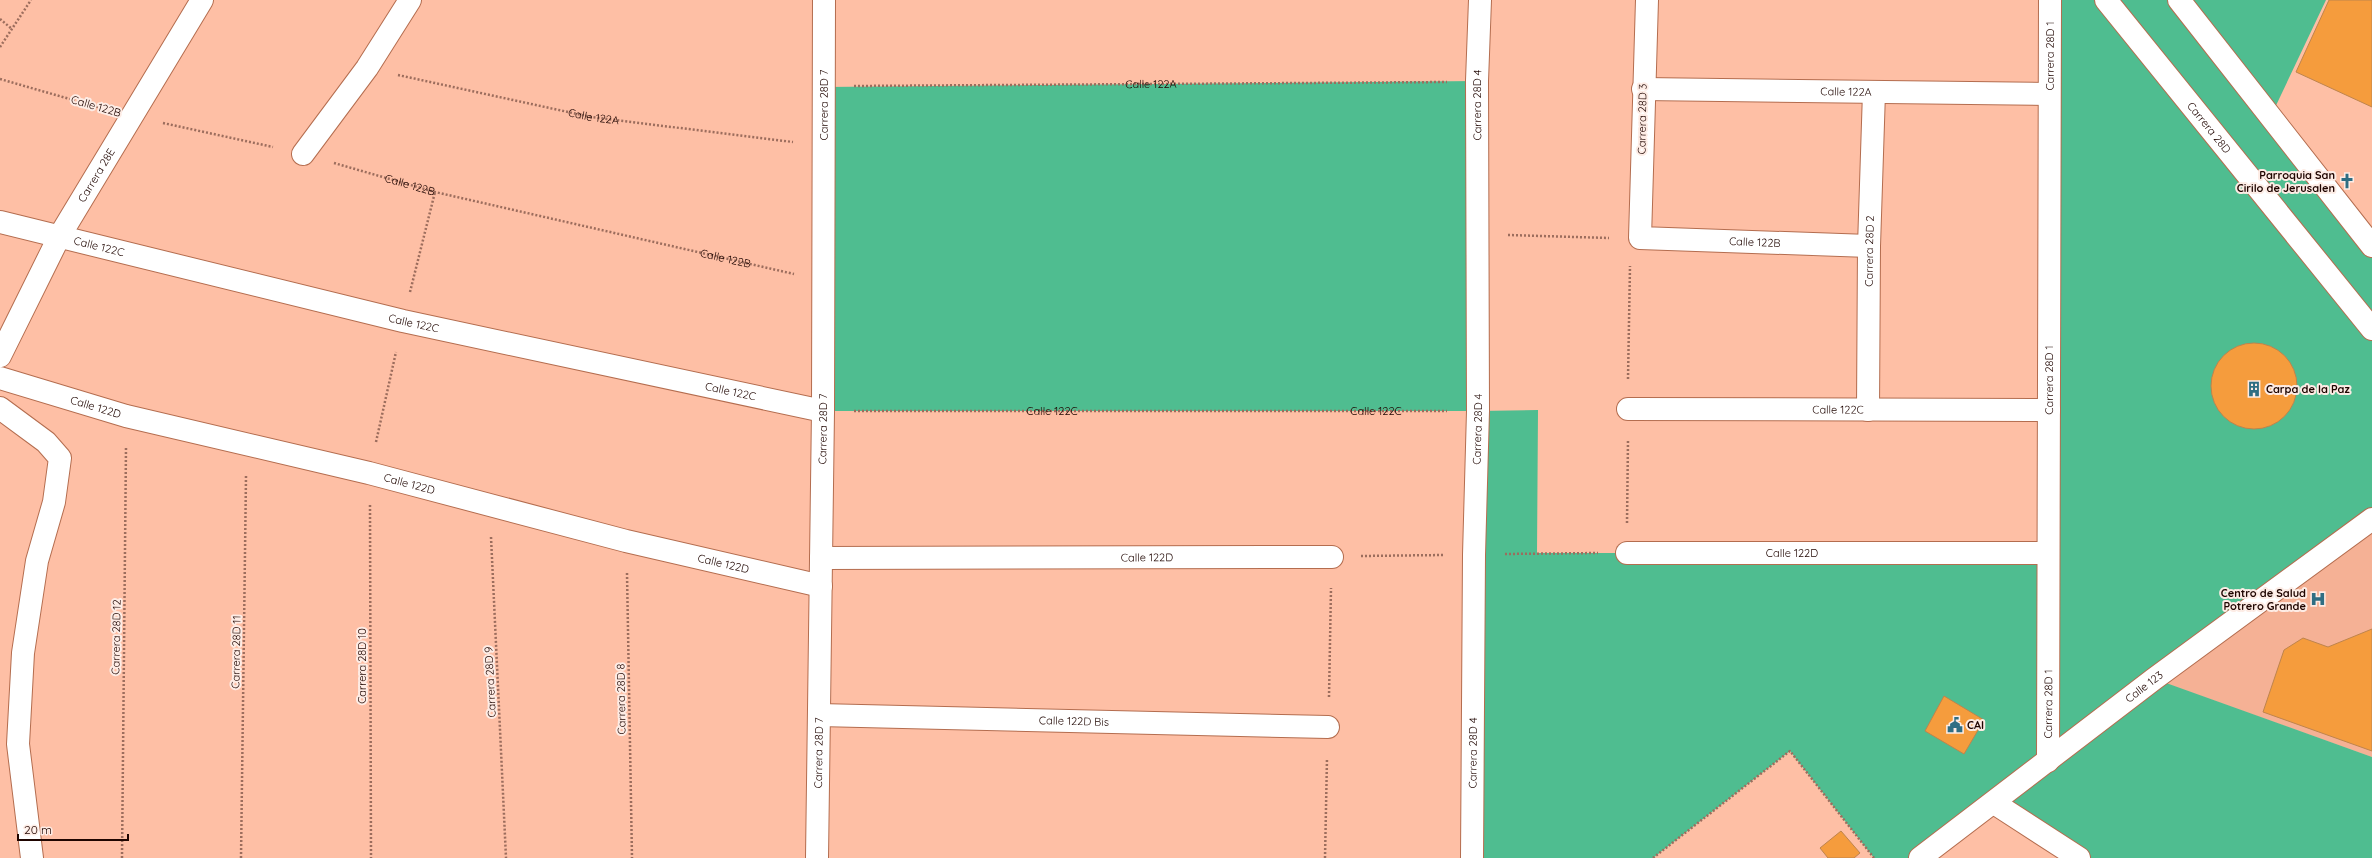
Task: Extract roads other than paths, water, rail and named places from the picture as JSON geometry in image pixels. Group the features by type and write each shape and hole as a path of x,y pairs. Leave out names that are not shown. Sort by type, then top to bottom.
{"street":[{"name":"Carrera 28E","path":"0,356 59,237 130,116 202,0"},
{"path":"304,154 367,68 410,0"},
{"name":"Carrera 28D 7","path":"817,858 823,411 824,0"},
{"name":"Carrera 28D 4","path":"1472,858 1474,555 1478,411 1477,82 1480,0"},
{"name":"Carrera 28D 3","path":"1640,238 1643,89 1647,0"},
{"name":"Carrera 28D 1","path":"2048,760 2050,0"},
{"name":"Carrera 28D","path":"2106,0 2372,329"},
{"path":"2179,0 2372,246"},
{"name":"Calle 122A","path":"1643,89 2049,94"},
{"name":"Carrera 28D 2","path":"1868,410 1869,246 1874,92"},
{"name":"Calle 122C","path":"0,222 403,321 823,411"},
{"name":"Calle 122B","path":"1640,238 1869,246"},
{"name":"Calle 122D","path":"0,378 126,416 246,446 369,473 626,541 821,586"},
{"path":"0,408 46,442 60,458 54,502 38,561 23,653 18,744 32,858"},
{"name":"Calle 122C","path":"1628,409 2049,410"},
{"name":"Calle 123","path":"1920,858 1994,803 2154,679 2372,519"},
{"name":"Calle 122D","path":"1627,553 2048,553"},
{"name":"Calle 122D","path":"821,558 1332,557"},
{"name":"Calle 122D Bis","path":"819,715 1328,727"},
{"path":"1994,803 2079,858"}],"place":[{"name":"Parroquia San Cirilo de Jerusalen","path":"2347,181"},
{"name":"Carpa de la Paz","path":"2254,389"},
{"name":"Centro de Salud Potrero Grande","path":"2318,599"},
{"name":"CAI","path":"1955,725"}]}
